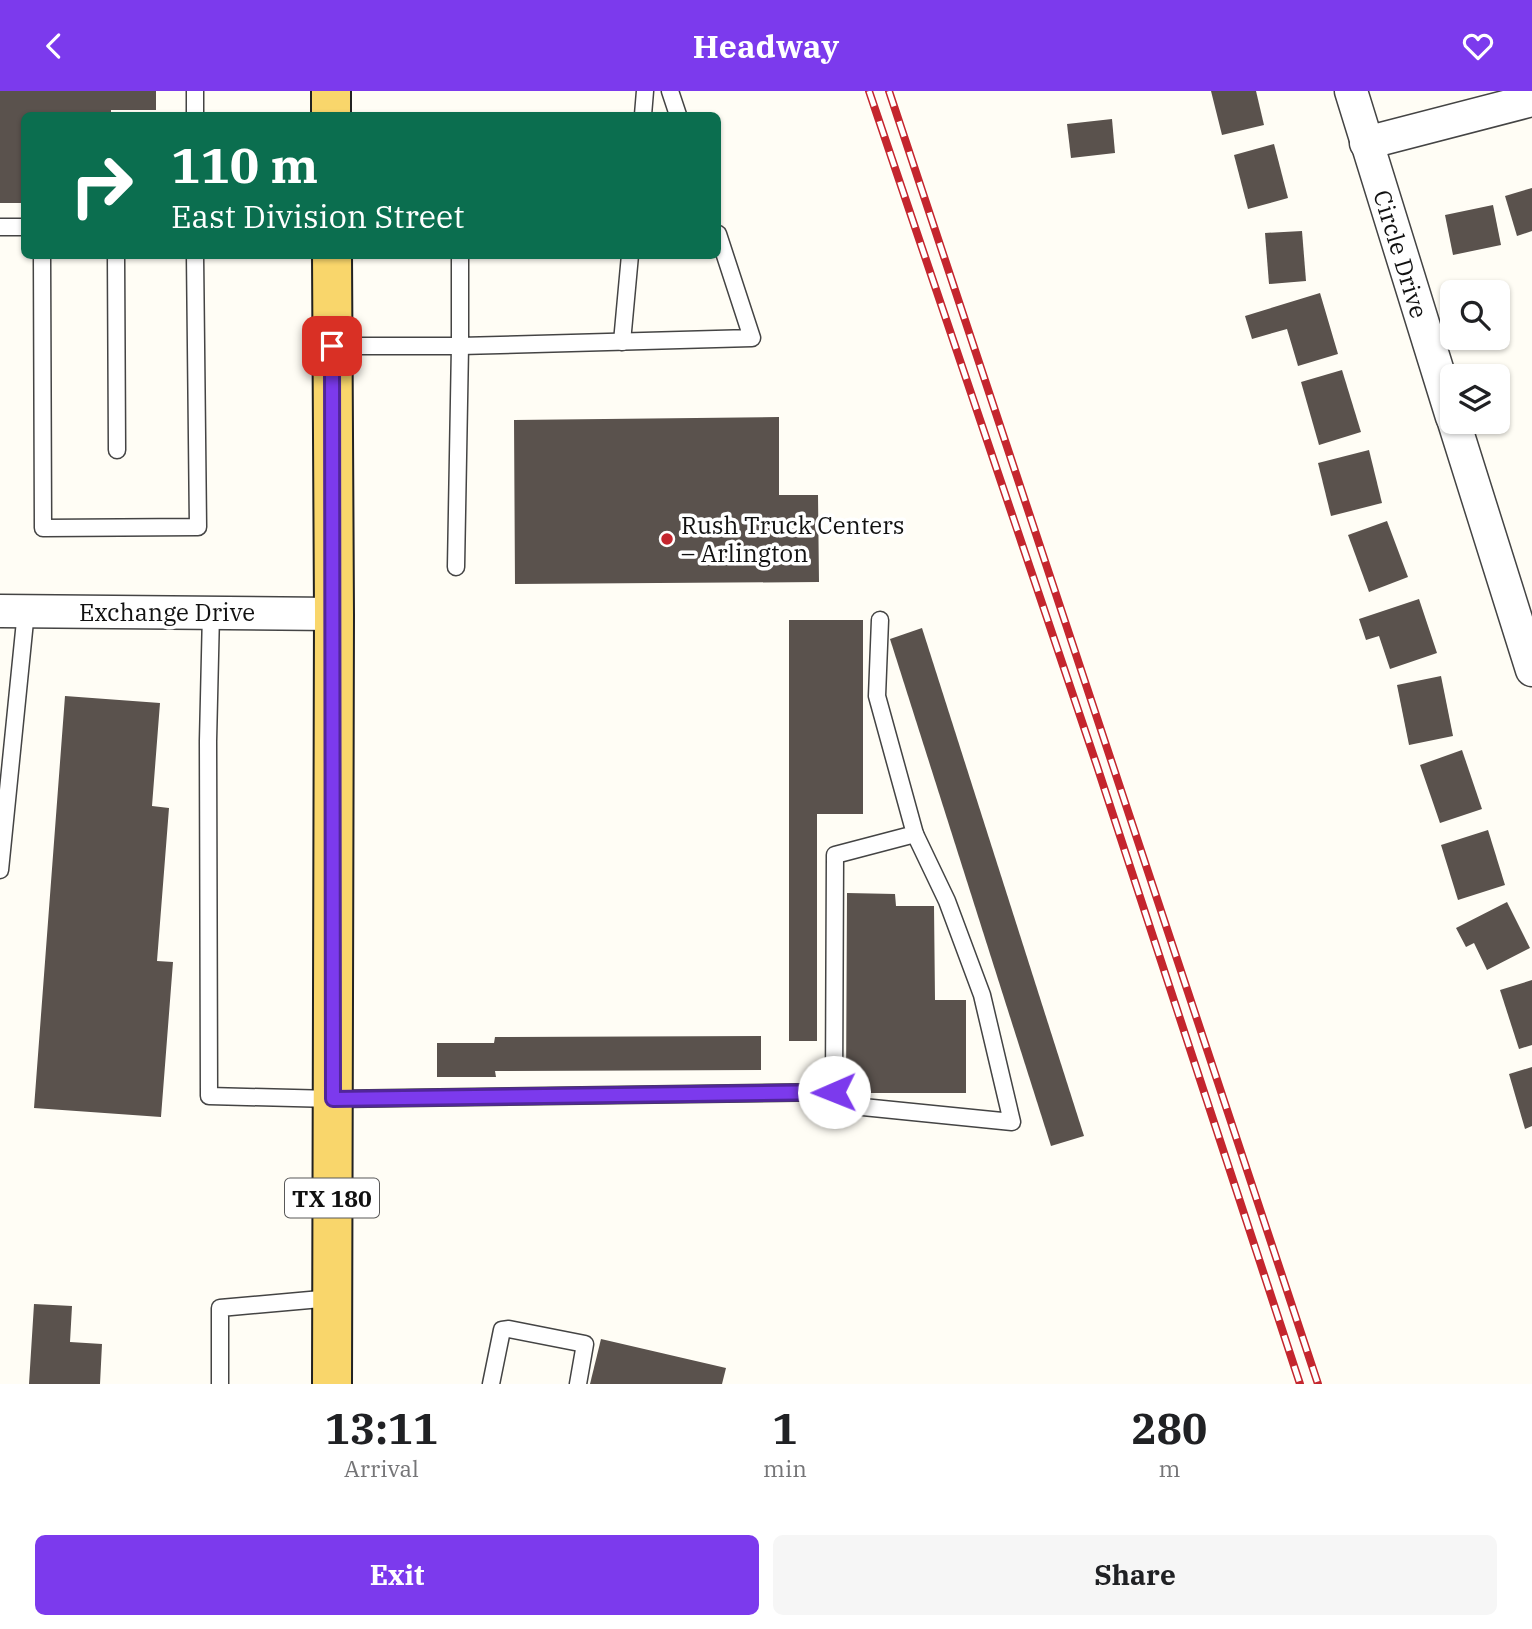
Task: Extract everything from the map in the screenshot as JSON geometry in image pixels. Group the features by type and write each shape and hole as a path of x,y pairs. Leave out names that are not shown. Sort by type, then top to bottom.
{"main road":[{"path":"331,91 331,112"},
{"name":"TX 180","path":"332,259 332,1384"}],"street":[{"name":"Circle Drive","path":"1351,91 1440,379"},
{"path":"1366,143 1532,100"},
{"path":"1458,434 1532,670"},
{"name":"Exchange Drive","path":"13,611 334,614"}],"lane":[{"path":"195,91 195,112"},
{"path":"643,112 645,91"},
{"path":"670,91 677,112"},
{"path":"0,227 21,227"},
{"path":"332,346 460,346 752,338 721,243"},
{"path":"42,259 43,528 198,527 195,259"},
{"path":"116,259 117,450"},
{"path":"456,567 460,259"},
{"path":"622,342 630,259"},
{"path":"0,870 13,611"},
{"path":"211,613 208,741 209,1095 333,1099 834,1092"},
{"path":"880,620 877,696 915,834 947,901 982,995 1012,1122 843,1105 834,1092 835,855 915,834"},
{"path":"220,1384 220,1308 332,1298"},
{"path":"491,1384 502,1330 509,1329 585,1344 578,1384"}],"building":[{"path":"0,91 156,91 156,110 21,112 21,203 0,203"},
{"path":"1211,91 1256,91 1264,125 1222,135"},
{"path":"1112,119 1115,153 1071,158 1067,124"},
{"path":"1274,144 1288,198 1248,209 1234,155"},
{"path":"1532,188 1532,231 1517,236 1505,196"},
{"path":"1493,205 1501,245 1453,255 1445,215"},
{"path":"1302,231 1306,281 1269,284 1265,233"},
{"path":"1320,293 1338,354 1298,366 1287,329 1252,339 1245,316"},
{"path":"1342,370 1361,432 1319,445 1301,382"},
{"name":"Rush Truck Centers – Arlington","path":"779,417 779,495 818,495 819,582 515,584 514,420"},
{"path":"1369,450 1382,503 1331,516 1318,463"},
{"path":"1387,521 1408,577 1369,592 1348,535"},
{"path":"1419,599 1437,653 1390,669 1379,636 1366,640 1359,619"},
{"path":"789,620 863,620 863,814 817,814 817,1041 789,1041"},
{"path":"922,628 1084,1136 1051,1146 890,639"},
{"path":"1441,676 1453,736 1409,745 1397,685"},
{"path":"65,696 160,703 152,806 169,808 157,961 173,962 161,1117 34,1108"},
{"path":"1462,750 1482,809 1440,823 1420,765"},
{"path":"1488,830 1505,885 1458,900 1441,845"},
{"path":"847,893 895,894 896,906 934,906 935,1000 966,1000 966,1093 846,1093"},
{"path":"1507,902 1530,948 1487,970 1474,943 1466,947 1456,928"},
{"path":"1532,980 1532,1045 1519,1049 1500,990"},
{"path":"761,1036 761,1070 495,1071 496,1077 437,1077 437,1043 494,1043 495,1037"},
{"path":"1532,1067 1532,1126 1525,1129 1509,1074"},
{"path":"34,1304 72,1306 70,1342 102,1344 100,1384 29,1384"},
{"path":"601,1339 726,1368 722,1384 590,1384"}],"railway":[{"path":"869,91 1097,766 1300,1384"},
{"path":"889,91 1318,1384"}],"place":[{"name":"Rush Truck Centers – Arlington","path":"667,539"}],"route":[{"path":"332,346 333,1099 396,1096 549,1097 834,1092"}]}
